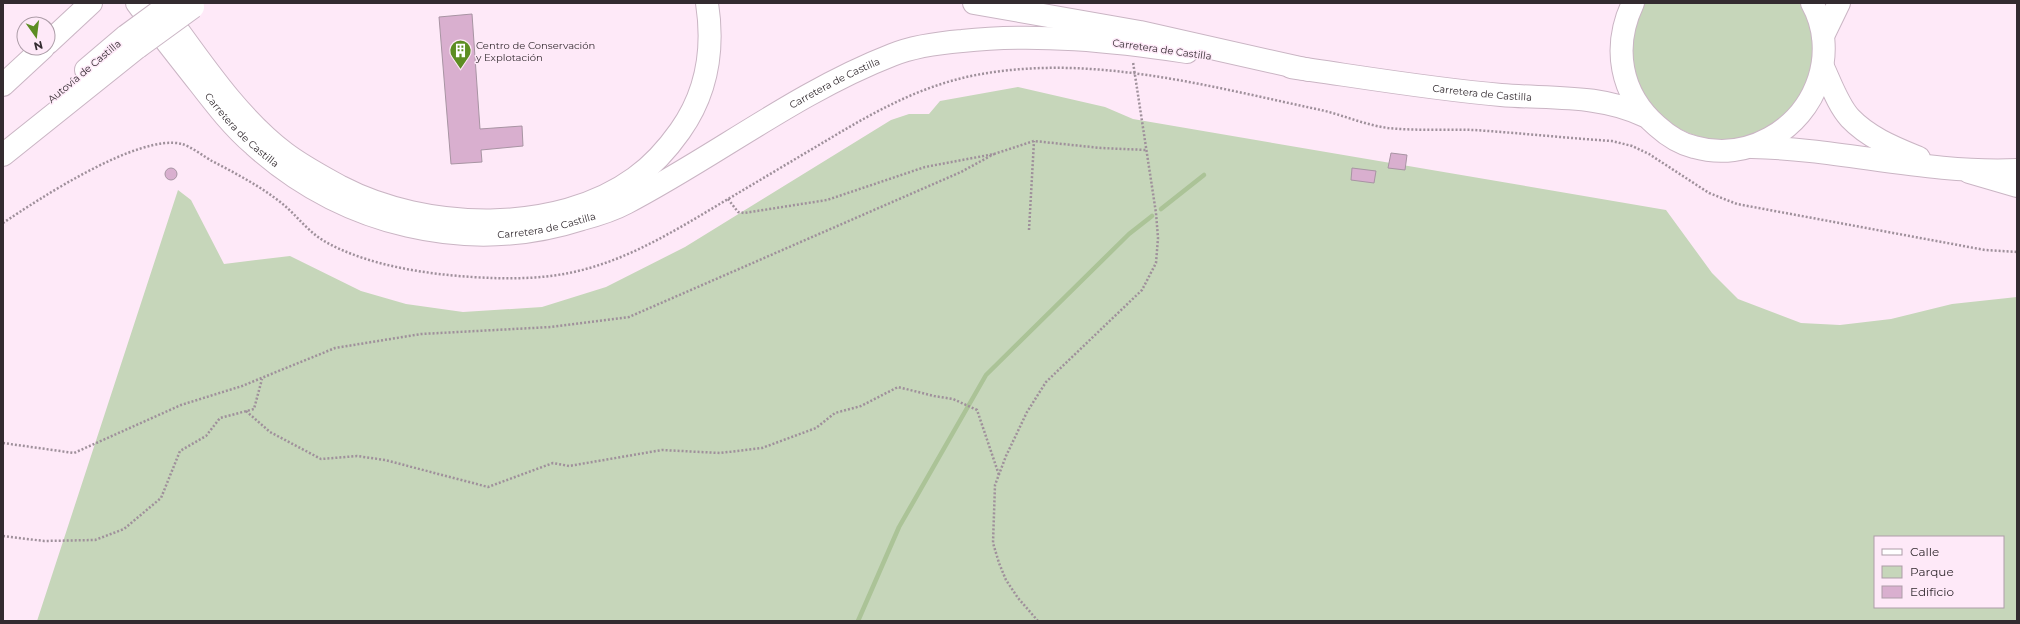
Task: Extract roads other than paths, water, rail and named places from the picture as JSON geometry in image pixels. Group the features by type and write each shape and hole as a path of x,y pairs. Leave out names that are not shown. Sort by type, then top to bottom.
{"main road":[{"path":"56,36 91,3"},
{"name":"Carretera de Castilla","path":"137,3 228,119 278,166 308,186 366,214 425,230 456,234 526,233 568,224 623,205 820,89 893,54 929,44 994,38 1071,39 1131,43 1405,84 1501,95 1599,101 1627,107 1645,116"},
{"path":"158,3 240,110 286,153 342,188 398,209 423,215 490,221 530,217 591,202 617,190 635,178 665,151 688,119 705,78 710,54 711,27 707,3"},
{"name":"Autovía de Castilla","path":"3,147 32,115 132,42 171,3"},
{"path":"974,3 1140,32 1309,70"},
{"path":"1633,3 1625,18 1621,44 1622,70 1630,94 1645,116 1667,135 1693,147 1723,151 1752,147 1782,148 1953,169 2017,170"},
{"path":"1752,147 1777,135 1799,117 1814,94 1823,67 1823,36 1816,10 1812,3"},
{"path":"1823,36 1839,3"},
{"path":"3,155 132,42 196,5"},
{"path":"3,85 34,56"},
{"path":"1823,67 1850,118 1863,130 1891,147 1953,169 2017,186"}],"waterway":[{"path":"1161,209 1204,175"},
{"path":"858,621 899,527 986,375 1129,234 1152,216"}],"place":[{"name":"Centro de Conservación y Explotación","path":"460,70"}]}
